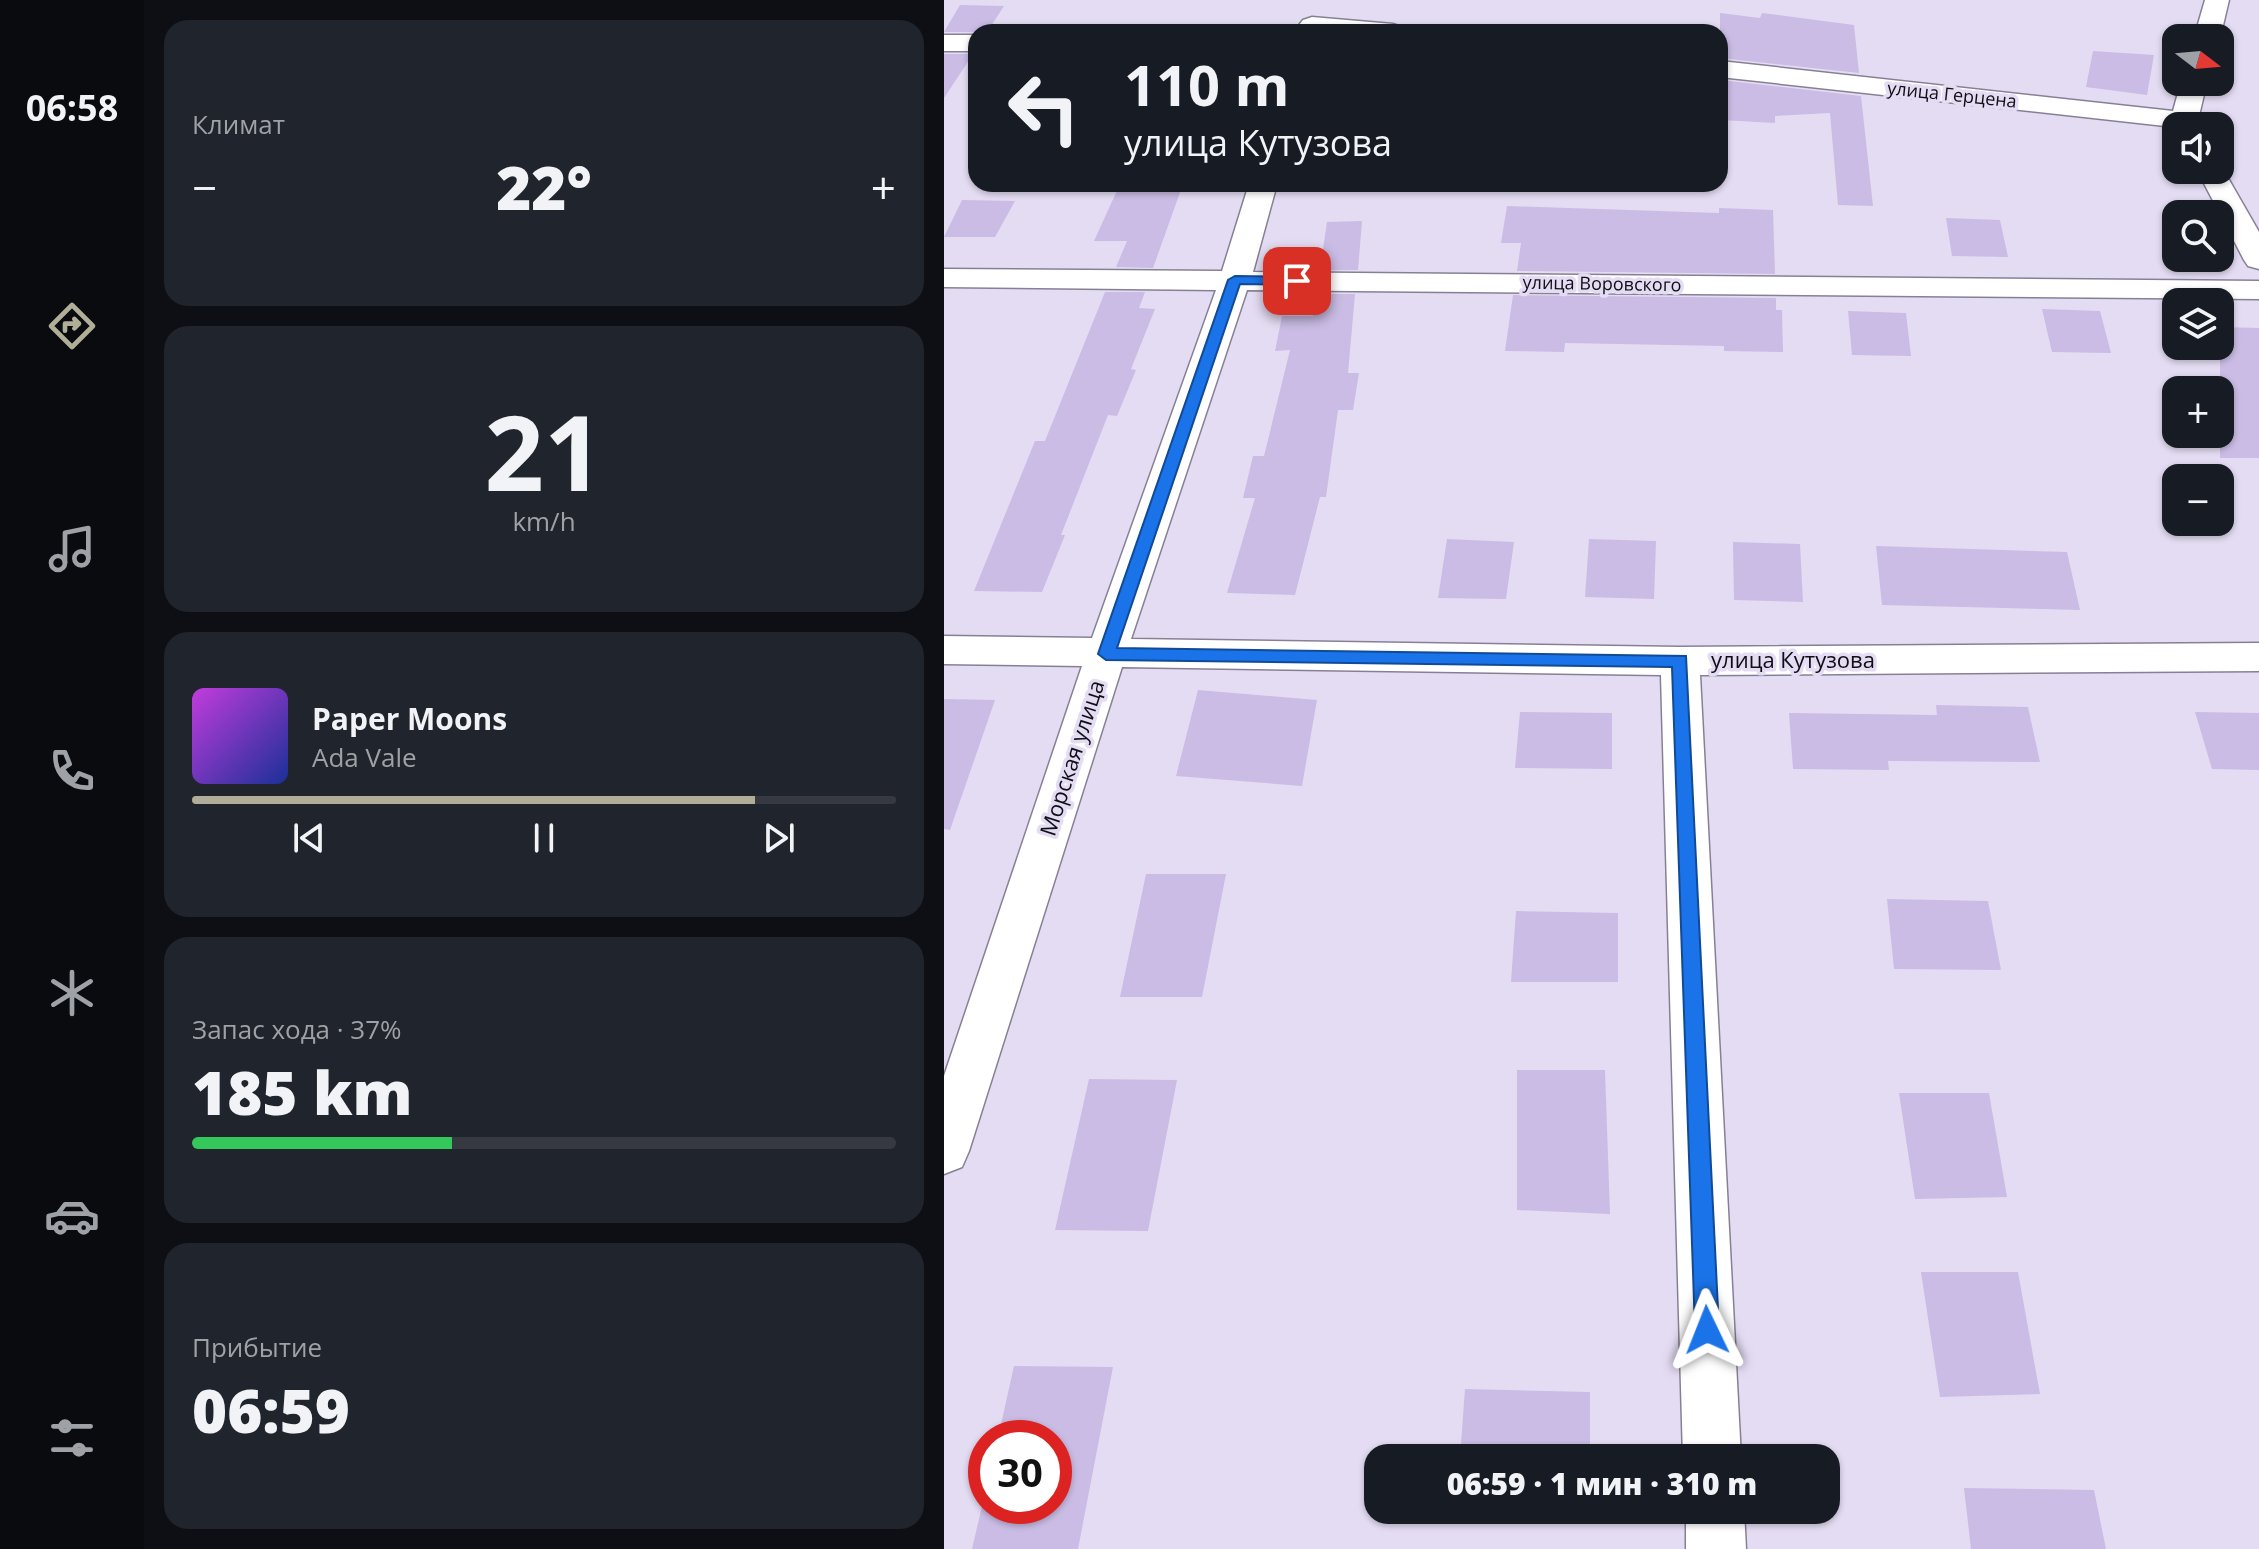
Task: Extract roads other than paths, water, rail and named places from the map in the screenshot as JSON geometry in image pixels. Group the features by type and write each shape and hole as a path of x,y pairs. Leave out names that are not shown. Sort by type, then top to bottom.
{"street":[{"path":"2211,24 2217,0"},
{"path":"1316,14 1359,24"},
{"path":"944,43 968,43"},
{"name":"улица Герцена","path":"1728,70 2162,120"},
{"path":"2218,184 2259,260"},
{"name":"Морская улица","path":"944,1151 1106,654 1235,280 1261,192"},
{"name":"улица Воровского","path":"944,278 2259,290"},
{"name":"улица Кутузова","path":"944,650 1680,661 2259,657"},
{"path":"1680,661 1711,1444"},
{"path":"1715,1524 1716,1549"}]}
